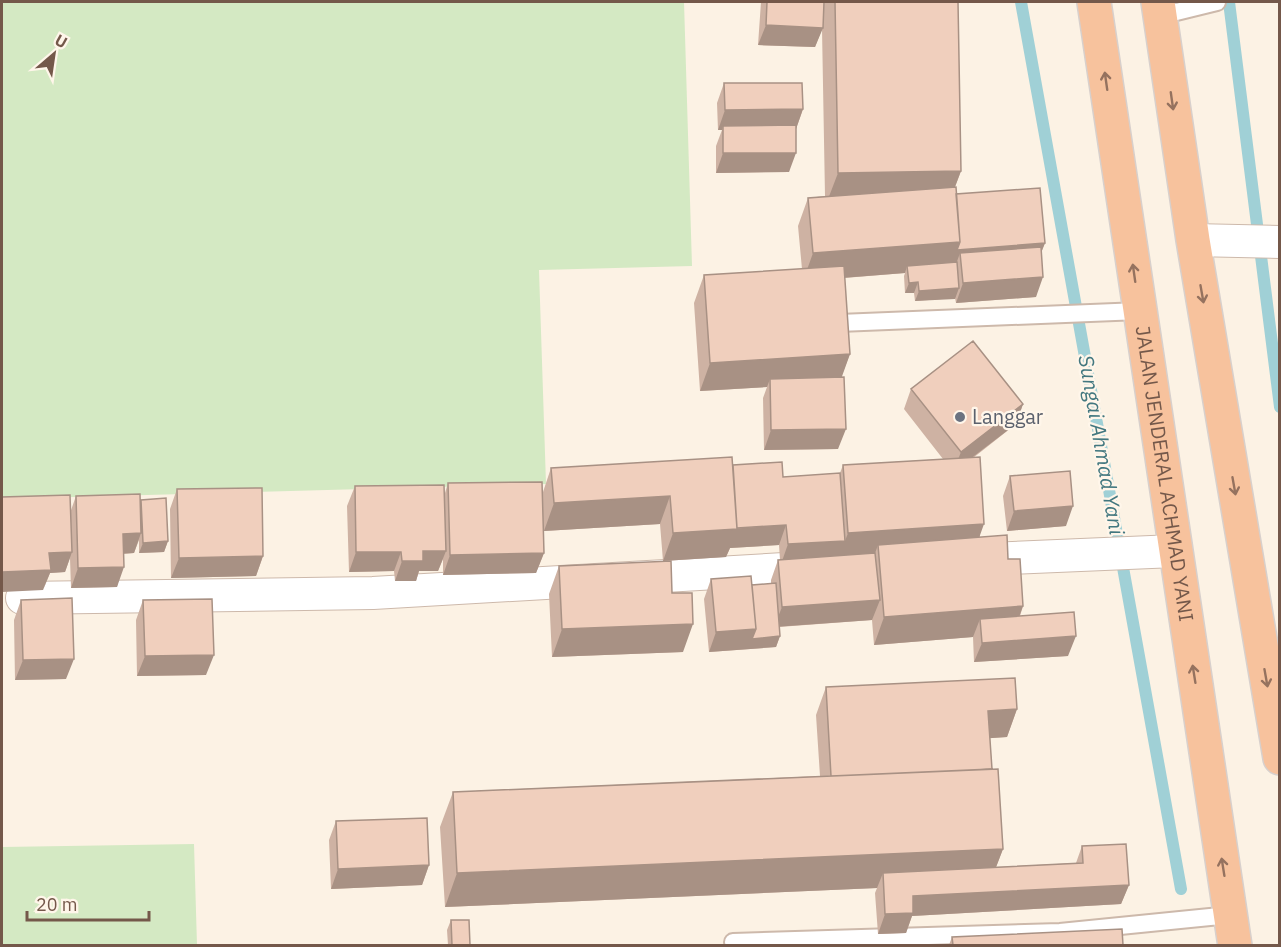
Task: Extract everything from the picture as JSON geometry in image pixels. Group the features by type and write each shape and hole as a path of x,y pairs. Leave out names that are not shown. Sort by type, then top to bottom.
{"highway":[{"name":"JALAN JENDERAL ACHMAD YANI","path":"1094,2 1232,930"},
{"path":"1159,9 1193,240 1280,758"}],"street":[{"path":"1193,240 1280,242"},
{"path":"936,561 1175,551"},
{"path":"22,598 373,593 840,566"}],"lane":[{"path":"1159,9 1217,2"},
{"path":"839,323 1140,311"},
{"path":"733,942 1060,932 1232,930"}],"green space":[{"path":"2,2 684,2 692,266 539,270 546,484 2,499"},
{"path":"194,844 197,945 2,945 2,847"}],"building":[{"path":"767,2 824,2 823,28 766,25"},
{"path":"835,2 958,2 961,171 838,173"},
{"path":"724,83 802,83 803,109 725,110"},
{"path":"796,125 796,153 723,153 723,126"},
{"path":"956,187 960,242 813,253 808,198"},
{"path":"1040,188 1045,243 957,250 960,242 956,194"},
{"path":"1041,247 1043,277 963,283 960,253"},
{"path":"957,262 959,288 919,291 918,282 909,283 907,266"},
{"path":"844,266 850,354 710,363 704,275"},
{"name":"Langgar","path":"973,341 1023,404 961,452 911,389"},
{"path":"844,377 846,429 771,430 770,379"},
{"path":"732,457 737,529 673,533 670,496 554,503 551,468"},
{"path":"980,457 984,524 848,533 843,465"},
{"path":"782,462 783,477 840,473 845,541 788,544 786,525 737,528 733,465"},
{"path":"1070,471 1073,506 1014,511 1010,476"},
{"path":"542,482 544,553 450,555 448,483"},
{"path":"444,485 446,551 423,551 423,561 402,561 401,552 356,552 355,486"},
{"path":"262,488 263,556 179,558 177,489"},
{"path":"140,494 141,533 123,534 124,567 78,568 76,496"},
{"path":"70,495 72,552 49,553 51,570 2,572 2,497"},
{"path":"166,498 168,541 143,543 141,500"},
{"path":"1007,535 1008,559 1020,559 1023,606 884,617 878,545"},
{"path":"875,553 880,600 782,607 778,560"},
{"path":"671,561 672,593 692,593 693,624 562,629 559,566"},
{"path":"751,576 756,629 716,632 711,579"},
{"path":"776,583 780,636 752,639 756,629 752,585"},
{"path":"72,598 74,659 23,660 21,600"},
{"path":"212,599 214,655 145,656 143,600"},
{"path":"1074,612 1076,636 982,643 980,619"},
{"path":"1015,678 1017,709 988,711 992,769 831,776 826,687"},
{"path":"998,769 1003,849 457,873 453,792"},
{"path":"427,818 429,865 338,869 336,821"},
{"path":"1126,844 1129,885 913,896 913,913 885,914 883,873 1083,863 1082,846"},
{"path":"451,920 469,920 470,945 452,945"},
{"path":"1122,929 1123,945 953,945 952,937"}],"waterway":[{"name":"Sungai Ahmad Yani","path":"1021,2 1181,889"},
{"name":"Sungai Ahmad Yani","path":"1229,2 1280,407"}],"place":[{"name":"Langgar","path":"960,417"}]}
